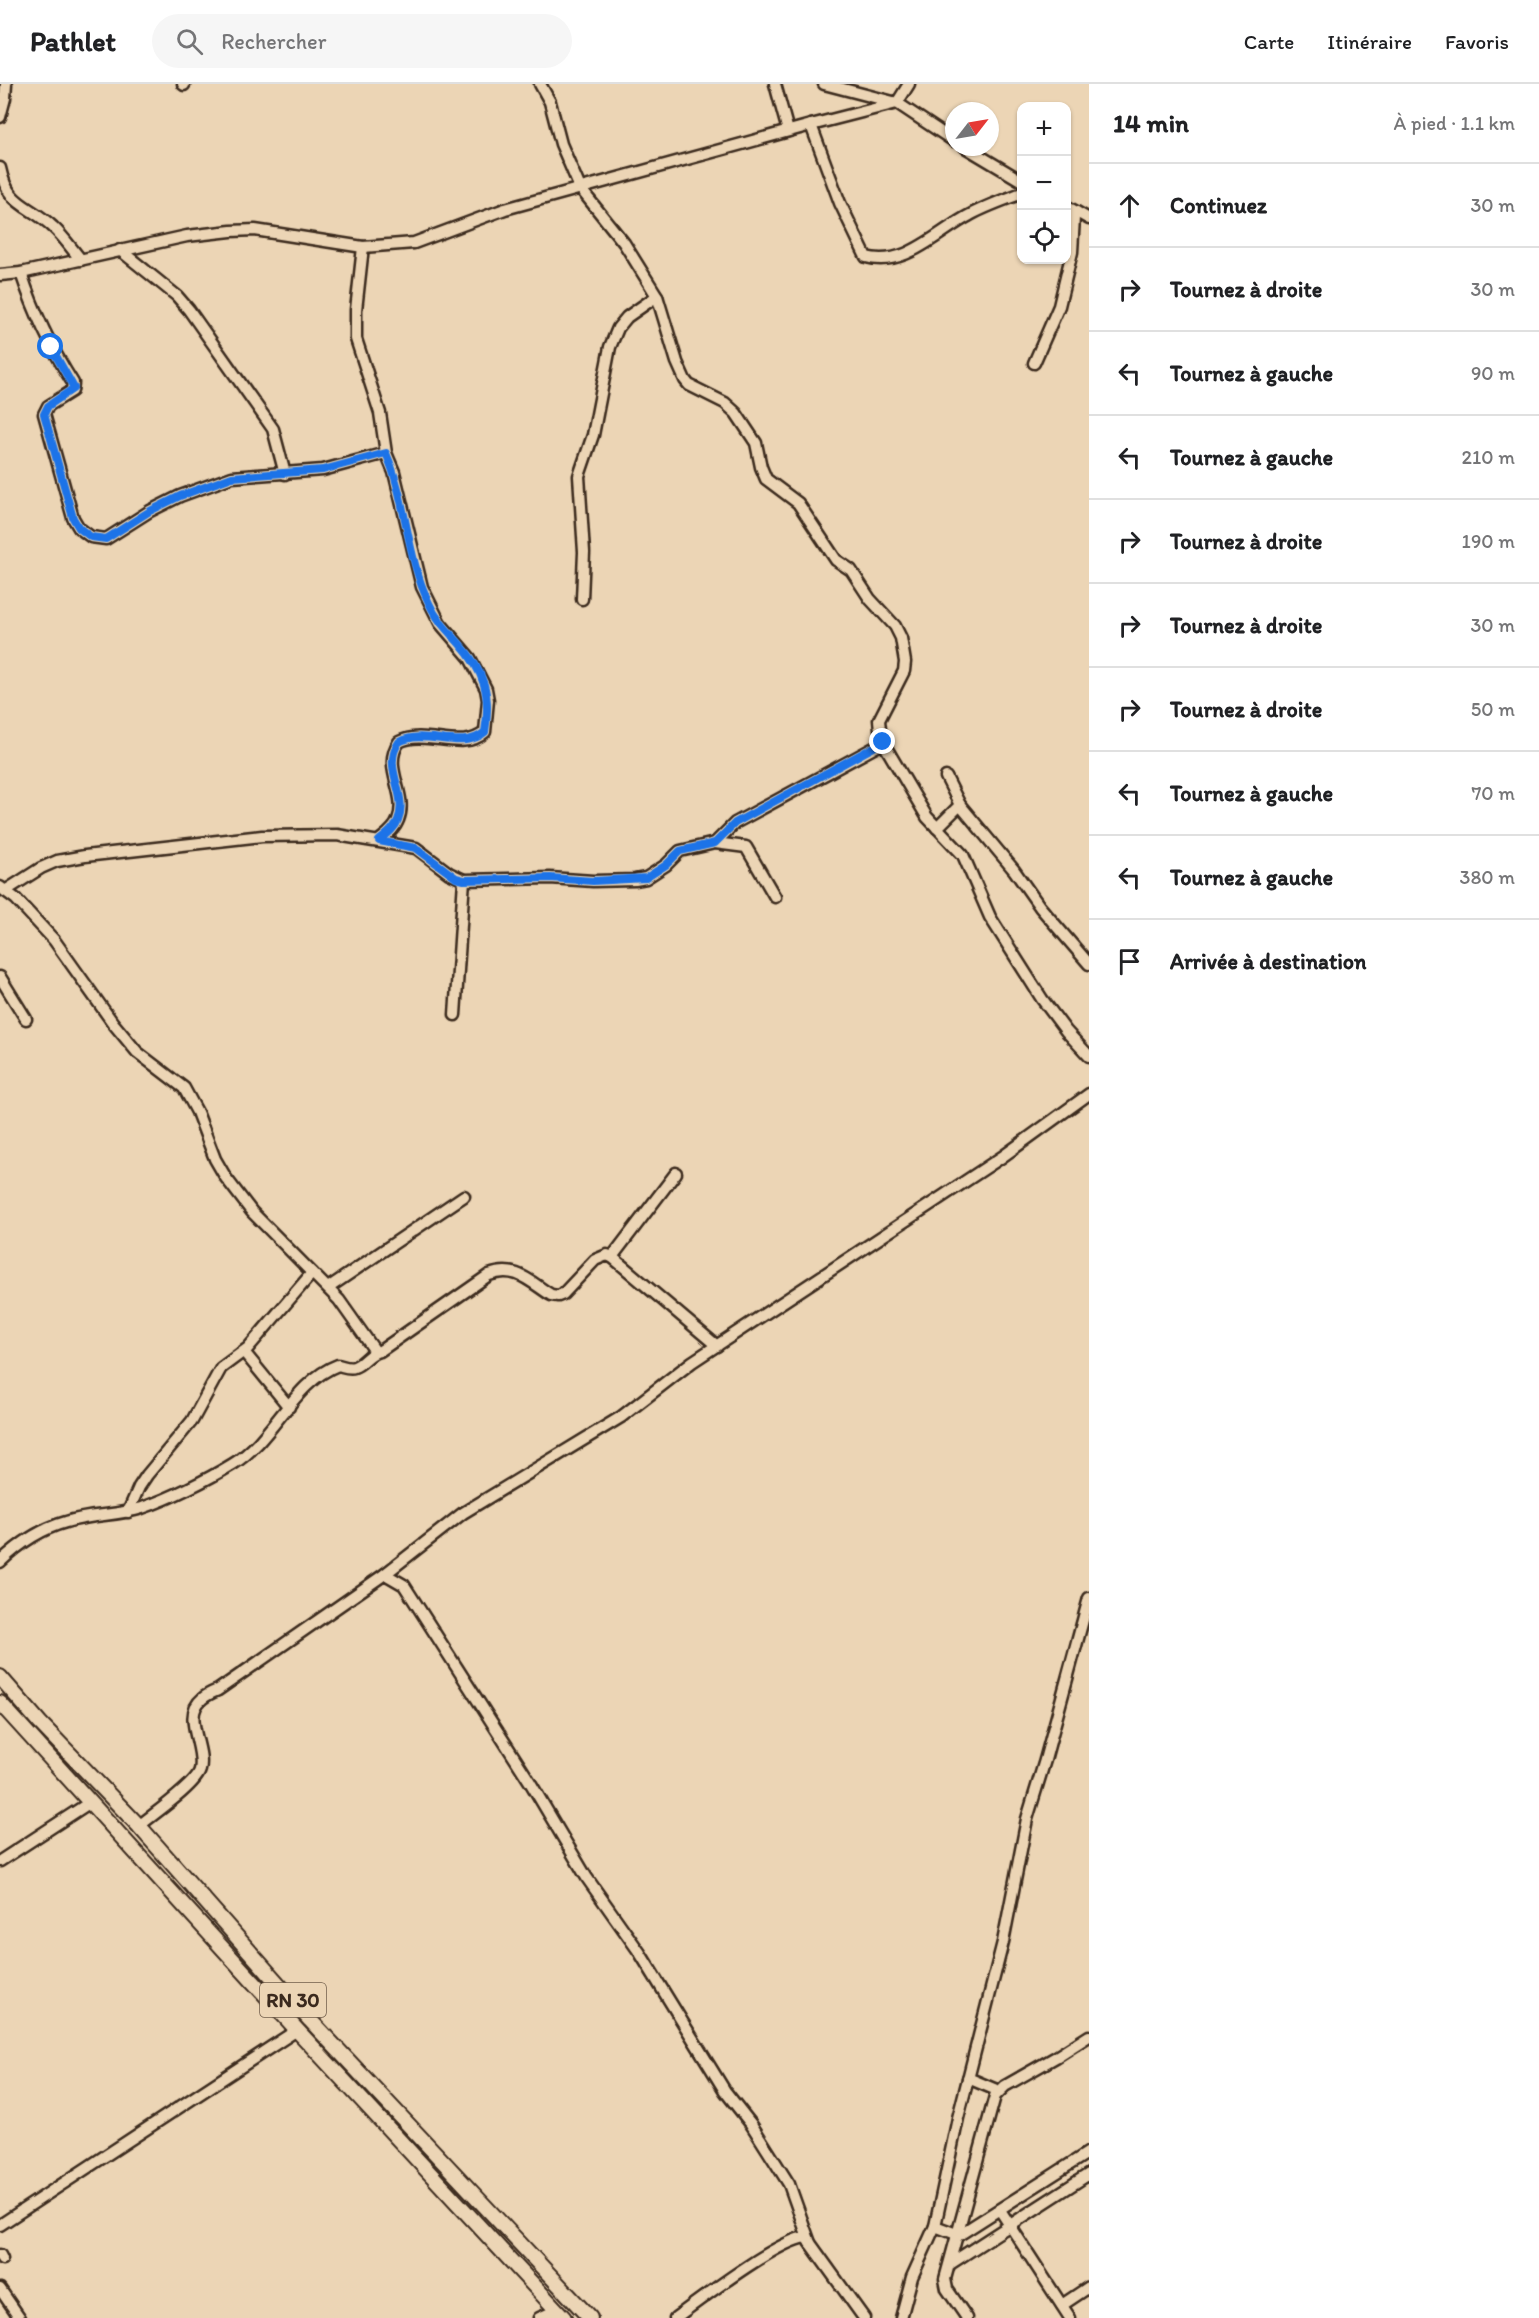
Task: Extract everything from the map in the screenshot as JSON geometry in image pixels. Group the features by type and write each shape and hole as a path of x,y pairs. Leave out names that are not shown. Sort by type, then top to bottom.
{"main road":[{"name":"RN 30","path":"0,1677 40,1723 139,1826 310,2020 590,2318"},
{"name":"RN 30","path":"0,1703 297,2030 561,2314"}],"street":[{"path":"0,117 6,84"},
{"path":"540,84 550,102 567,161 580,188 624,243 657,296 677,362 685,380 695,389 725,403 736,413 756,443 760,467 766,479 798,503 836,560 852,570 870,598 895,626 901,638 905,662 904,671 879,720 883,742 927,817 963,855 990,917 1042,999 1066,1031 1089,1056"},
{"path":"776,84 788,131"},
{"path":"824,84 897,104 945,135"},
{"path":"0,275 21,273 187,236 255,230 363,247 414,243 505,209 788,131 897,104 909,84"},
{"path":"811,125 840,204 866,257 875,260 892,259 908,253 971,214 1017,195"},
{"path":"979,156 1017,178"},
{"path":"0,168 4,185 10,194 18,203 42,217 54,228 81,260"},
{"path":"1071,209 1089,219"},
{"path":"1034,363 1059,306 1072,252 1074,217 1071,209"},
{"path":"363,247 356,301 356,339 380,413 386,453 394,472 422,587 440,623 470,658 486,689 488,700 485,732 478,737 468,740 411,737 399,742 392,758 400,799 398,821 379,841"},
{"path":"120,250 177,296 189,310 273,429 285,474"},
{"path":"21,273 36,315 51,347 73,383 72,391 48,406 44,414 73,518 79,528 91,537 106,539 150,511 221,480 245,474 285,474 323,470 386,453"},
{"path":"582,599 584,552 579,476 593,435 610,347 618,328 627,317 657,296"},
{"path":"715,843 741,819 883,742"},
{"path":"946,777 960,805 1014,870 1040,907 1089,964"},
{"path":"937,828 960,805"},
{"path":"375,1351 339,1300 252,1212 226,1178 210,1150 197,1112 184,1088 137,1052 113,1023 54,939 3,889 57,861 85,856 262,836 337,836 416,848 448,873 464,880 550,878 593,881 635,880 646,878 666,865 680,851 715,843 746,847 775,897"},
{"path":"455,1016 464,880"},
{"path":"0,977 26,1019"},
{"path":"139,1826 190,1784 200,1769 201,1756 193,1714 201,1699 218,1690 385,1574 463,1513 621,1417 692,1362 1002,1157 1089,1094"},
{"path":"612,1257 676,1173"},
{"path":"328,1288 464,1196"},
{"path":"0,1562 15,1547 43,1530 67,1521 128,1512 144,1507 234,1464 270,1431 314,1379 338,1365 353,1368 489,1275 502,1271 512,1271 551,1295 558,1296 563,1294 595,1260 602,1256 612,1257 717,1346"},
{"path":"128,1512 138,1487 192,1421 216,1374 227,1363 244,1352 312,1273"},
{"path":"244,1352 289,1407"},
{"path":"385,1574 404,1585 530,1782 587,1878 640,1953 725,2091 751,2124 789,2184 810,2243"},
{"path":"901,2318 912,2277 935,2226 968,2078 1003,1942 1027,1819 1089,1598"},
{"path":"0,1861 89,1803"},
{"path":"0,2225 297,2030"},
{"path":"966,2318 945,2284 991,2107 999,2091 1089,2036"},
{"path":"968,2078 999,2091"},
{"path":"958,2235 1089,2152"},
{"path":"950,2264 1089,2174"},
{"path":"1000,2210 1070,2318"},
{"path":"935,2226 958,2235"},
{"path":"675,2318 741,2271 790,2242 806,2237 864,2318"},
{"path":"1062,2305 1089,2287"},
{"path":"0,2289 20,2318"},
{"path":"539,2318 561,2314"}],"route":[{"path":"51,347 74,388 48,406 44,414 73,518 79,528 91,537 101,540 110,538 150,511 221,480 245,474 285,474 323,470 386,453 394,472 422,587 440,623 460,645 480,675 486,689 488,716 483,735 468,740 411,737 399,742 392,758 400,799 398,821 379,841 416,848 456,878 464,880 550,878 593,881 646,878 666,865 680,851 715,843 735,823 748,815 883,742"}]}
